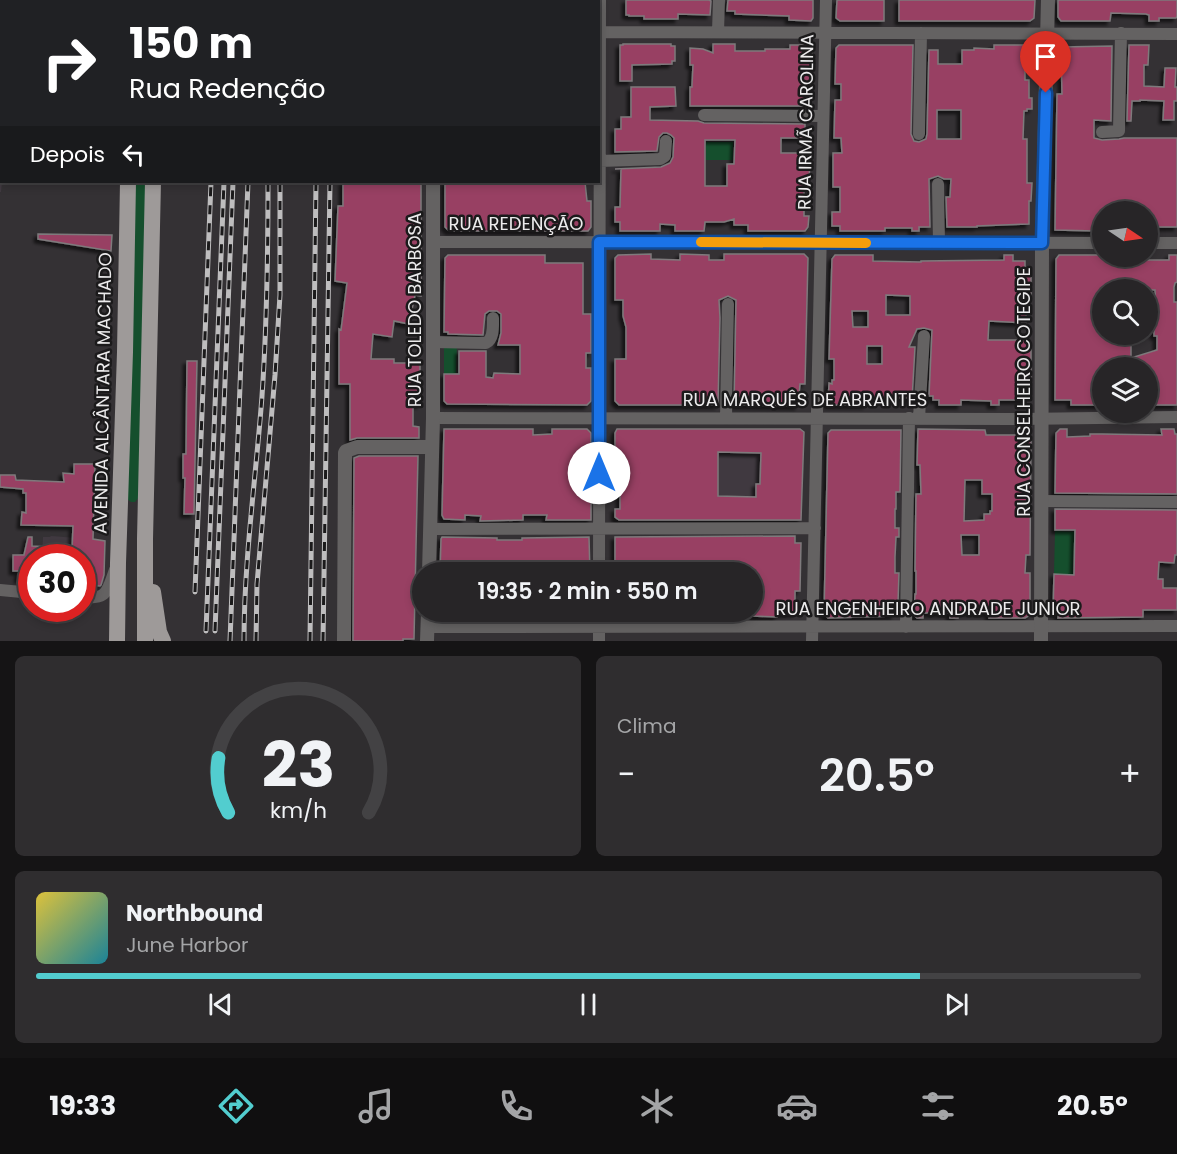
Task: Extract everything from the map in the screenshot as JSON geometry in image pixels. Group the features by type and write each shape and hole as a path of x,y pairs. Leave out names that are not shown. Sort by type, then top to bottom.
{"highway":[{"name":"AVENIDA ALCÂNTARA MACHADO","path":"117,641 128,183"},
{"path":"145,641 153,183"},
{"path":"145,539 159,632 163,641"}],"street":[{"path":"718,32 719,0"},
{"name":"RUA IRMÃ CAROLINA","path":"812,641 826,0"},
{"name":"RUA CONSELHEIRO COTEGIPE","path":"1041,641 1042,243 1048,0"},
{"path":"600,32 1177,33"},
{"path":"919,134 921,33"},
{"path":"1102,132 1119,130 1122,33"},
{"path":"704,115 824,116"},
{"path":"600,161 660,159 665,156 666,141"},
{"name":"RUA TOLEDO BARBOSA","path":"429,562 429,444 433,417 433,183"},
{"path":"599,562 600,183"},
{"path":"938,184 939,243"},
{"name":"RUA REDENÇÃO","path":"433,242 1092,243"},
{"path":"1158,243 1177,243"},
{"path":"726,418 728,304"},
{"path":"433,342 489,342 492,338 493,318"},
{"path":"906,627 914,418 924,336"},
{"name":"RUA MARQUÊS DE ABRANTES","path":"433,417 1042,419 1177,417"},
{"path":"344,641 345,453 357,447 429,444"},
{"path":"1041,501 1177,502"},
{"path":"430,529 815,528"},
{"path":"96,598 103,596 118,563"},
{"path":"0,591 18,592"},
{"path":"599,622 599,641"},
{"name":"RUA ENGENHEIRO ANDRADE JUNIOR","path":"428,634 599,627 1177,626"}],"shaded area":[{"path":"667,429 800,429 804,432 801,520 666,520"},
{"path":"43,537 90,539 90,544 43,544"},
{"path":"96,558 105,559 104,583 96,586"}],"green space":[{"path":"706,142 733,142 733,160 706,160"},
{"path":"134,183 146,183 139,497 135,502 127,499"},
{"path":"444,344 457,344 456,374 444,374"},
{"path":"1055,531 1077,532 1073,575 1054,574"}],"building":[{"path":"626,0 709,0 711,1 710,15 678,14 678,19 644,19 644,16 626,15"},
{"path":"728,0 813,0 813,18 811,21 789,20 789,16 735,14 735,11 727,11"},
{"path":"837,0 884,0 884,21 840,21 836,18"},
{"path":"899,0 1035,0 1034,18 1030,21 899,21"},
{"path":"1058,0 1177,0 1177,16 1149,21 1149,15 1146,14 1111,13 1110,21 1061,21 1058,17"},
{"path":"671,44 675,46 675,61 672,61 672,64 632,65 632,81 620,81 620,45"},
{"path":"713,44 735,44 735,51 790,49 790,45 808,45 812,48 811,90 805,90 805,106 690,106 693,65 690,65 690,48 713,53"},
{"path":"839,45 913,45 911,134 914,141 919,142 926,139 927,134 929,50 938,50 938,64 962,64 962,50 994,49 994,45 1030,45 1033,49 1033,59 1025,58 1025,80 1029,80 1029,98 1032,98 1032,109 1024,111 1023,139 1027,139 1027,183 1032,183 1029,224 947,227 946,197 950,197 951,179 938,176 929,179 930,227 919,227 919,231 912,231 912,228 885,228 885,231 840,231 840,226 832,226 832,212 840,212 840,187 833,187 833,153 842,153 841,138 834,138 835,100 841,100 841,84 835,84 836,48","holes":["937,110 961,110 961,139 937,139"]},
{"path":"1129,45 1149,45 1148,65 1144,65 1144,86 1164,87 1165,68 1176,68 1177,101 1174,101 1174,120 1163,120 1164,101 1140,100 1132,101 1131,121 1127,121"},
{"path":"1112,46 1111,121 1094,120 1094,138 1102,140 1177,138 1177,227 1158,227 1158,201 1092,201 1092,231 1055,230 1057,94 1062,94 1061,47"},
{"path":"631,87 675,87 676,106 650,107 650,120 805,124 805,130 810,130 810,138 781,138 781,153 810,153 809,188 804,188 804,216 809,216 808,227 805,231 748,231 748,225 734,225 734,219 724,222 705,222 704,231 675,231 675,225 660,224 660,231 620,231 620,222 615,222 615,207 620,207 621,169 615,169 661,167 670,163 673,157 674,138 667,133 659,137 657,151 615,152 615,129 621,129 621,117 631,117","holes":["705,140 735,140 734,164 727,164 727,186 705,186"]},
{"path":"343,183 421,183 421,296 415,295 409,324 394,321 392,337 373,334 371,359 394,359 394,363 420,363 420,405 413,404 413,426 419,427 419,438 350,440 350,384 339,384 339,329 341,330 347,283 335,281 338,206 343,206"},
{"path":"445,183 585,183 587,201 591,201 591,227 588,231 449,231 445,227"},
{"path":"38,234 112,235 111,251 38,239"},
{"path":"651,254 651,259 680,260 680,254 709,255 709,260 724,260 724,254 804,254 808,258 805,384 800,384 798,406 734,405 736,300 728,296 719,300 718,405 619,405 615,401 615,359 626,359 626,327 623,300 615,300 615,258 618,255"},
{"path":"448,255 545,255 545,263 583,263 583,314 591,314 591,353 586,353 586,368 591,368 591,401 587,405 447,404 444,401 444,374 459,374 459,351 486,351 486,377 493,378 494,373 520,374 520,345 498,345 501,333 501,314 497,311 489,311 485,314 483,335 444,332 445,258"},
{"path":"835,255 873,255 873,261 921,262 1004,260 1004,255 1013,255 1013,261 1025,261 1025,275 1031,275 1031,298 1026,298 1026,323 989,321 988,340 1028,340 1028,346 1031,346 1031,387 1026,387 1026,400 999,400 999,405 991,405 991,401 961,400 961,405 939,405 939,400 933,400 933,396 929,396 932,330 924,328 917,329 909,347 915,347 912,400 893,398 893,400 866,400 866,405 828,405 829,383 832,384 834,380 834,359 829,359 832,259","holes":["886,295 910,296 910,315 886,315","852,311 868,311 868,327 853,327","867,346 882,346 882,364 867,364"]},
{"path":"1059,255 1092,255 1092,267 1158,267 1158,260 1169,260 1169,255 1177,255 1174,302 1177,302 1177,405 1158,405 1158,357 1134,357 1157,350 1158,279 1092,279 1092,345 1131,345 1131,357 1092,357 1092,405 1071,405 1071,400 1055,400 1056,259"},
{"path":"187,361 197,361 194,514 184,514 183,454 186,454"},
{"path":"444,429 533,429 533,435 552,434 552,429 587,429 591,433 591,520 546,520 547,515 523,515 523,520 480,521 481,516 465,515 465,520 444,519 442,515"},
{"path":"617,429 800,429 804,432 801,520 619,520 615,517 615,509 620,509 620,491 615,491 615,433","holes":["718,452 761,453 760,484 756,484 756,497 718,496"]},
{"path":"918,429 985,430 986,435 1026,434 1026,437 1031,437 1030,555 1026,555 1025,573 1030,573 1030,615 1025,618 989,618 989,613 958,612 958,618 950,618 950,613 923,613 923,618 917,618 914,615 916,494 921,494 920,465 917,465","holes":["965,480 982,480 982,494 992,494 992,511 990,514 984,514 984,520 964,521","961,535 979,535 979,555 962,555"]},
{"path":"1060,429 1067,429 1067,437 1090,436 1090,434 1162,435 1161,429 1174,429 1177,434 1177,494 1055,493 1056,433"},
{"path":"831,430 901,430 900,492 896,492 895,509 895,528 899,528 895,557 895,573 899,573 898,603 894,603 894,616 828,618 824,614 828,433"},
{"path":"359,456 418,456 416,562 412,562 414,639 353,641 354,458"},
{"path":"74,464 95,464 93,539 105,541 104,575 100,586 96,586 96,544 72,544 73,526 21,525 22,512 26,513 26,493 23,493 23,489 0,487 0,475 15,475 16,480 64,482 63,473 74,474"},
{"path":"1055,509 1177,510 1177,555 1175,555 1174,563 1159,562 1158,579 1163,579 1163,588 1177,588 1177,610 1143,610 1143,617 1058,618 1059,613 1053,613 1054,574 1074,575 1075,530 1055,530"},
{"path":"795,536 795,543 801,543 800,591 795,591 795,613 777,614 777,617 763,616 763,562 615,562 615,537"},
{"path":"28,537 32,537 32,544 26,544"},
{"path":"442,537 522,540 522,538 589,537 590,562 440,562"},
{"path":"13,555 18,555 18,571 13,571"}],"railway":[{"path":"195,592 211,183"},
{"path":"206,631 224,183"},
{"path":"215,631 233,183"},
{"path":"230,641 248,183"},
{"path":"244,641 248,549 264,369 268,183"},
{"path":"256,641 257,584 280,295 280,183"},
{"path":"310,641 316,183"},
{"path":"323,641 330,183"}],"slow traffic":[{"path":"701,242 866,243"}],"route":[{"path":"599,473 599,242 1042,243 1046,93"}]}
